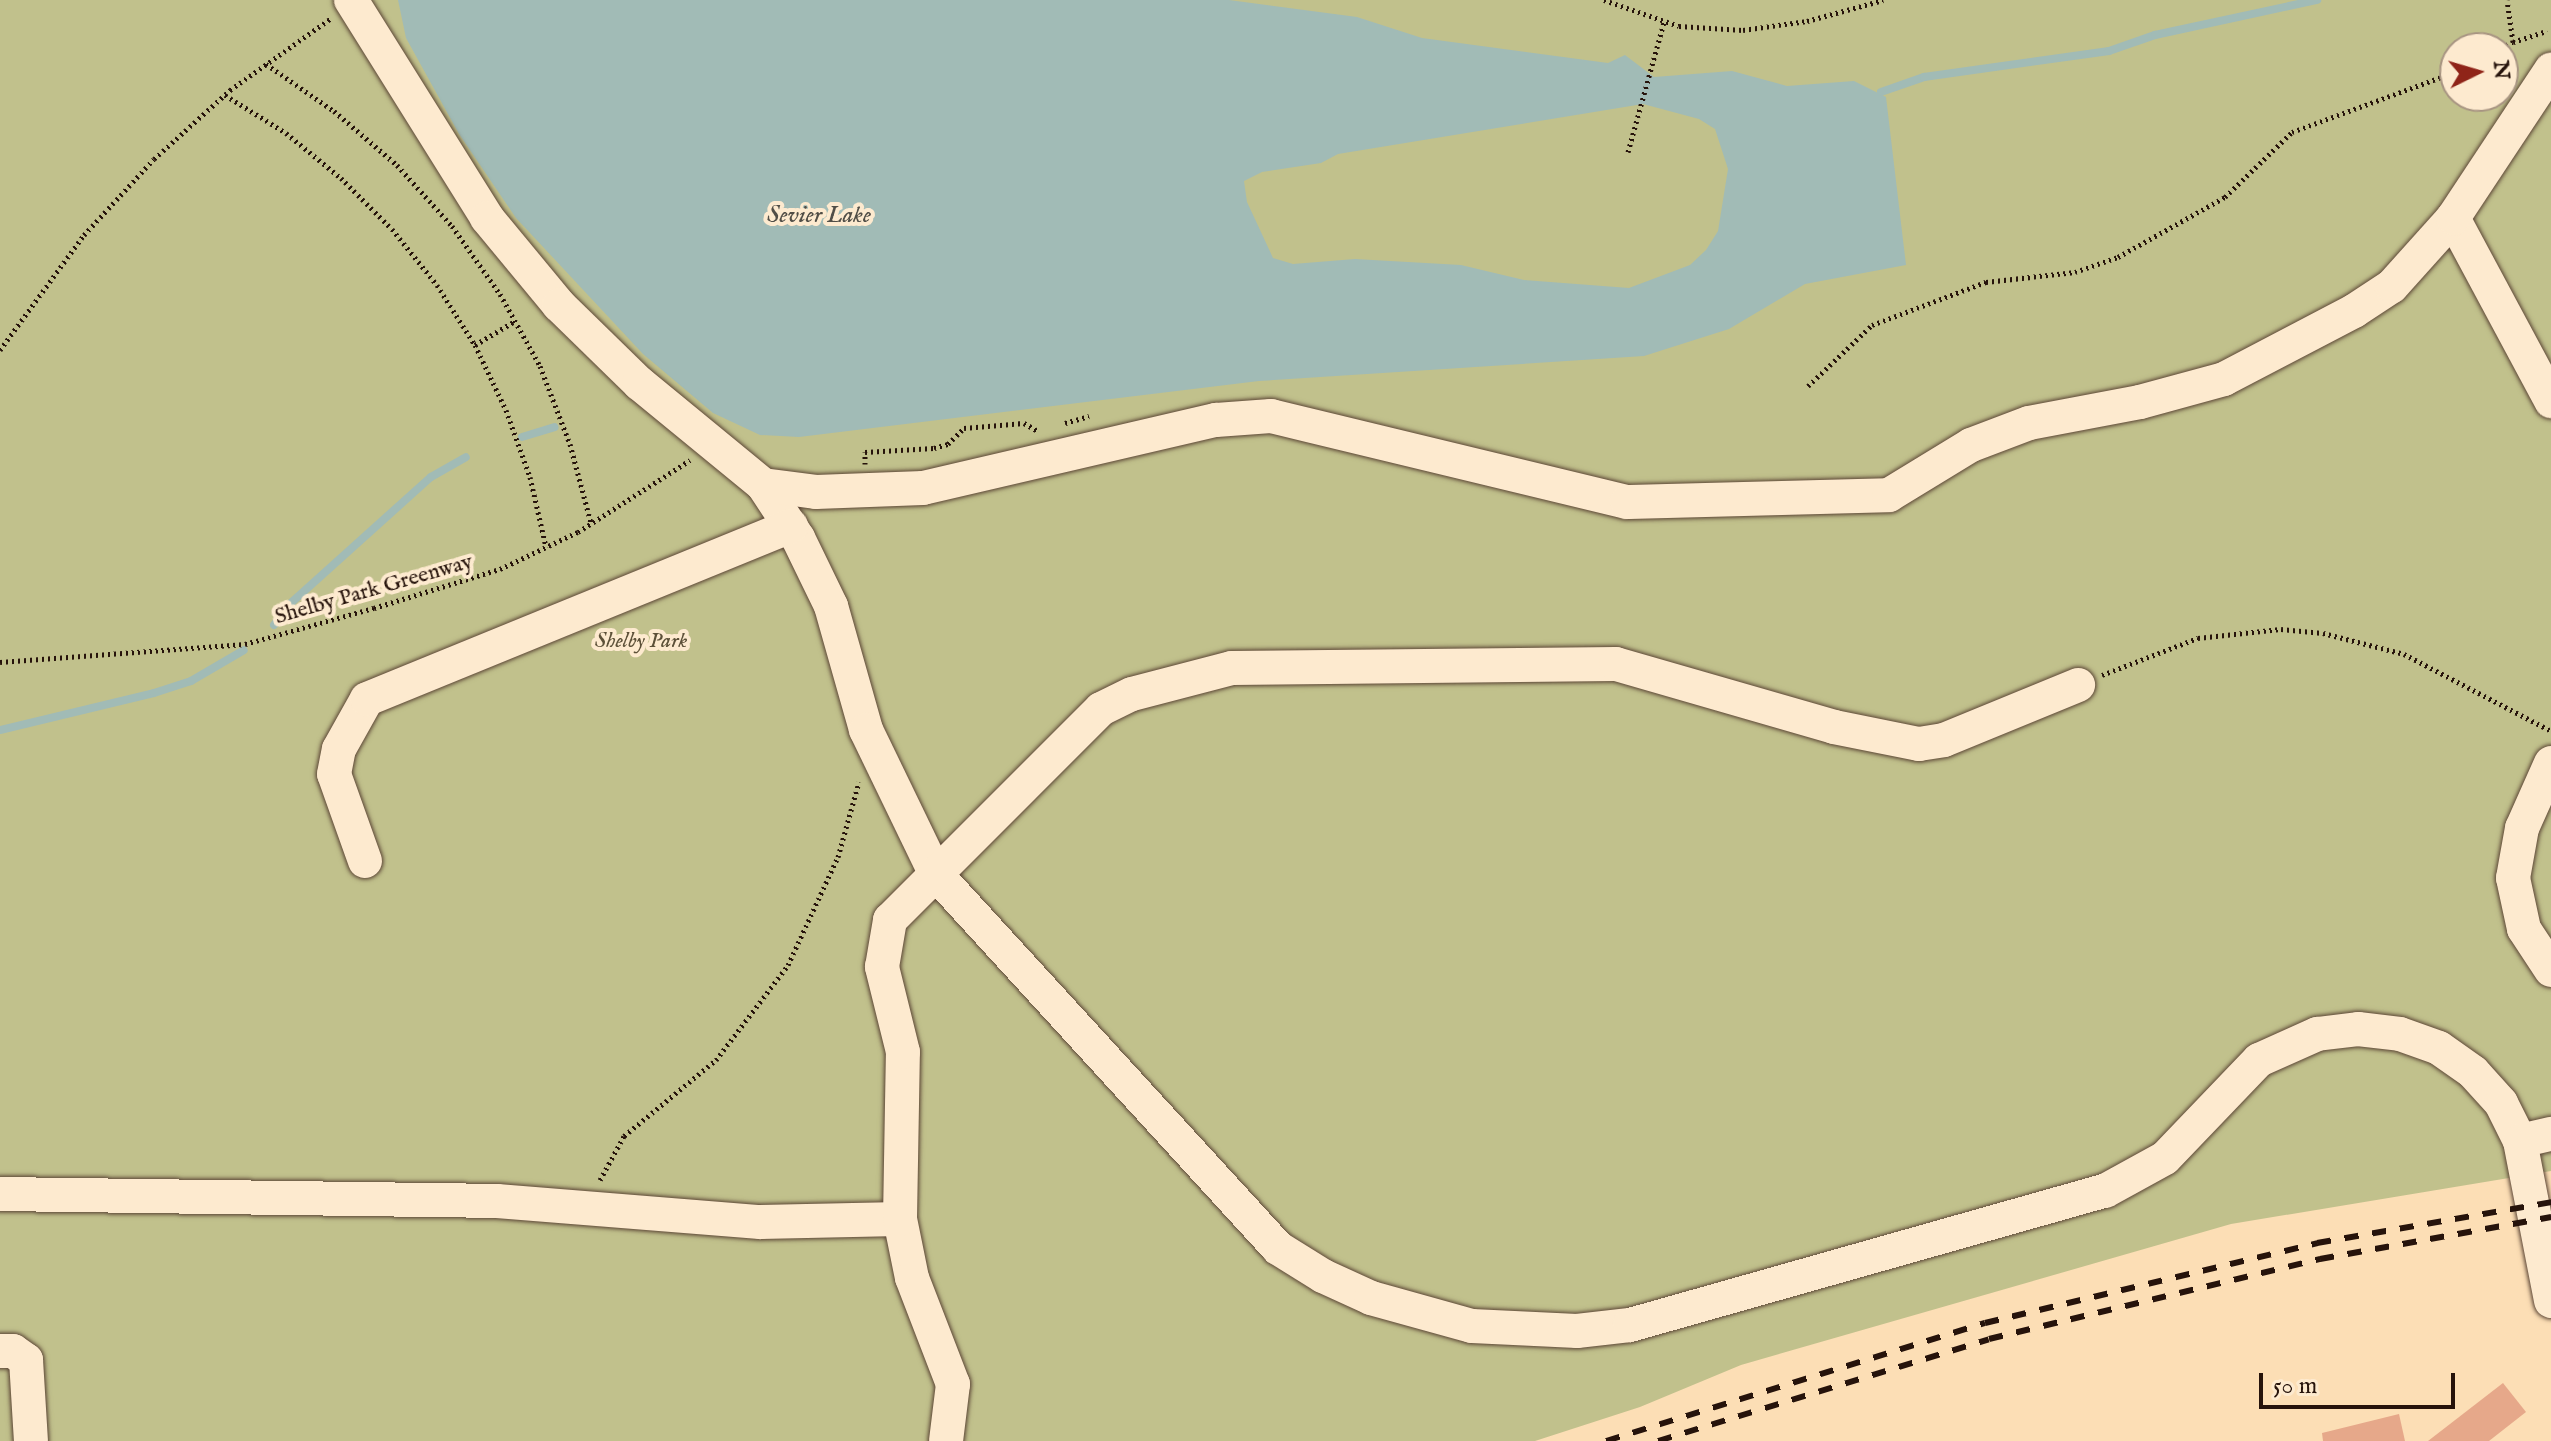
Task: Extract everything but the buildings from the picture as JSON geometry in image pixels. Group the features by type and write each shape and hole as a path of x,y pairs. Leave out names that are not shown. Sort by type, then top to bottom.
{"street":[{"path":"353,2 487,218 559,305 639,383 763,485 791,526 831,606 866,730 935,873 1278,1248 1371,1298 1472,1326 1564,1332 1630,1325 2105,1191 2165,1158 2259,1060 2297,1040 2337,1030 2400,1034 2457,1059 2536,1138 2551,1301"},
{"path":"763,485 865,493 975,479 1175,429 1271,416 1627,502 1889,495 1971,445 2029,423 2184,392 2268,359 2392,286 2453,218 2551,70"},
{"path":"2453,218 2551,401"},
{"path":"365,861 334,774 339,749 367,699 791,526"},
{"path":"946,1441 953,1384 912,1278 900,1219 903,1052 883,979 883,943 896,910 1101,709 1198,674 1266,667 1616,664 1834,727 1919,744 1944,740 2078,685"},
{"path":"2551,763 2522,828 2513,878 2524,929 2551,970"},
{"path":"0,1194 497,1201 760,1222 900,1219"},
{"path":"0,1351 13,1351 26,1360 31,1441"}],"path":[{"path":"1604,0 1664,22 1712,29 1776,27 1883,0"},
{"path":"2507,0 2512,32"},
{"path":"0,350 84,235 154,159 225,95 353,2"},
{"path":"1628,152 1655,65 1664,22"},
{"path":"2519,40 2547,31"},
{"path":"266,64 334,111 397,165 452,226 515,321 570,444 591,524"},
{"path":"1808,386 1872,325 1986,282 2075,272 2118,257 2225,197 2292,132 2439,78"},
{"path":"225,95 286,133 392,229 437,285 475,345 530,477 546,547"},
{"path":"475,345 515,321"},
{"path":"1062,425 1072,418 1103,415"},
{"path":"865,493 865,452 934,448 948,444 964,428 1024,423 1041,433 1051,431"},
{"name":"Shelby Park Greenway","path":"0,662 245,644 500,569 591,524 713,444"},
{"path":"2078,685 2198,638 2253,630 2323,633 2404,654 2551,731"},
{"path":"584,1209 624,1136 716,1060 788,965 838,857 860,775"}],"green space":[{"name":"Shelby Park","path":"0,0 2551,0 2551,1171 2231,1224 1741,1365 1640,1407 1535,1441 0,1441"}],"water":[{"name":"Sevier Lake","path":"398,0 1229,0 1357,17 1422,38 1608,63 1625,55 1654,77 1732,71 1787,86 1854,81 1886,97 1906,265 1805,284 1729,329 1644,356 1259,381 799,437 760,435 713,413 643,354 516,218 459,134 406,38","holes":["1643,104 1699,119 1715,129 1728,169 1718,231 1706,250 1690,265 1629,288 1524,280 1461,265 1355,259 1293,264 1273,258 1247,202 1244,181 1262,172 1321,163 1338,154"]}],"waterway":[{"path":"1881,92 1924,77 2109,51 2155,35 2317,0"},
{"path":"522,437 554,427"},
{"path":"274,625 292,602 431,477 466,457"},
{"path":"0,730 154,693 191,681 244,650"}],"railway":[{"path":"1606,1441 1985,1323 2317,1243 2551,1202"},
{"path":"1658,1441 1989,1339 2320,1259 2551,1217"}]}
